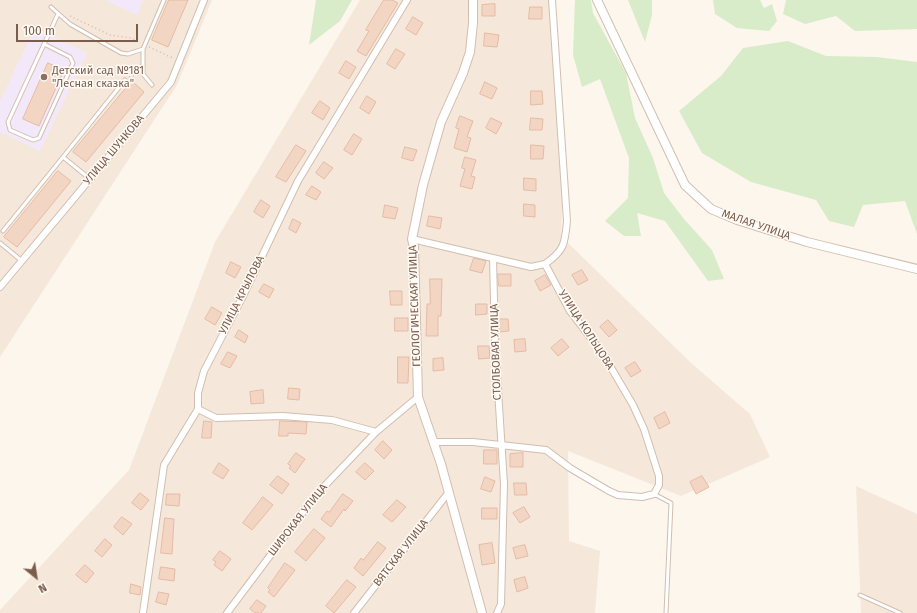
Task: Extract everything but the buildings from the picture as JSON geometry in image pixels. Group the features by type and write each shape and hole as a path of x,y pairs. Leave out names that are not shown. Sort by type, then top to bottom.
{"street":[{"name":"УЛИЦА ШУНКОВА","path":"0,287 171,82 204,0"},
{"name":"УЛИЦА КРЫЛОВА","path":"143,613 164,465 198,409 198,393 204,371 242,298 298,182 408,0"},
{"name":"ГЕОЛОГИЧЕСКАЯ УЛИЦА","path":"473,0 474,24 470,52 463,73 441,122 423,185 412,239 414,247 418,397 449,492 482,613"},
{"path":"412,239 531,267 545,264 558,255 565,238 567,221 552,0"},
{"name":"МАЛАЯ УЛИЦА","path":"597,0 685,185 711,209 737,220 806,242 917,269"},
{"name":"СТОЛБОВАЯ УЛИЦА","path":"492,258 500,445 504,484 501,604 497,613"},
{"name":"УЛИЦА КОЛЬЦОВА","path":"545,264 570,311 603,354 633,405 644,429 659,476 659,485 654,494"},
{"name":"ШИРОКАЯ УЛИЦА","path":"227,613 315,496 376,432 418,397"},
{"path":"198,409 216,418 283,416 332,420 376,432"},
{"path":"433,442 473,442 546,450 570,468 618,495 642,497 654,494"},
{"name":"ВЯТСКАЯ УЛИЦА","path":"354,613 449,492"}],"lane":[{"path":"152,85 143,74 143,49 164,0"},
{"path":"51,7 70,24 121,53 128,54 143,49"},
{"path":"44,44 70,56 73,63 40,138 33,140 10,130 8,122 44,44 58,14"},
{"path":"3,231 125,80"},
{"path":"63,157 90,179"},
{"path":"0,243 22,261"},
{"path":"654,494 672,503 666,613"},
{"path":"860,595 900,613"}],"path":[{"path":"65,12 110,35 132,38 180,61"},
{"path":"125,80 134,75 143,74"}],"shaded area":[{"path":"0,0 212,0 177,85 0,357"},
{"path":"105,0 143,0 137,15"},
{"path":"360,0 554,0 563,180 561,236 690,362 750,414 770,457 681,496 568,451 569,541 600,551 595,613 0,613 0,610 129,470 215,242"},
{"name":"Детский сад №181 \"Лесная сказка\"","path":"35,28 87,53 40,151 0,132 0,101"},
{"path":"856,486 917,514 917,613 861,613"}],"green space":[{"path":"316,0 352,0 340,21 309,45"},
{"path":"575,0 591,0 593,13 626,73 635,118 653,158 664,193 684,219 712,250 724,279 708,281 665,221 637,213 641,236 624,236 605,221 628,198 629,158 600,79 582,87 573,55"},
{"path":"628,0 652,0 652,15 645,42"},
{"path":"713,0 760,0 764,8 772,4 777,21 769,31 737,28 715,14"},
{"path":"786,0 917,0 917,29 855,31 836,16 805,24 783,14"},
{"path":"788,41 826,56 877,57 917,62 917,234 905,201 863,205 854,227 829,221 816,200 751,182 702,153 679,111 721,76 743,48"}],"place":[{"name":"Детский сад №181 \"Лесная сказка\"","path":"44,77"}]}
